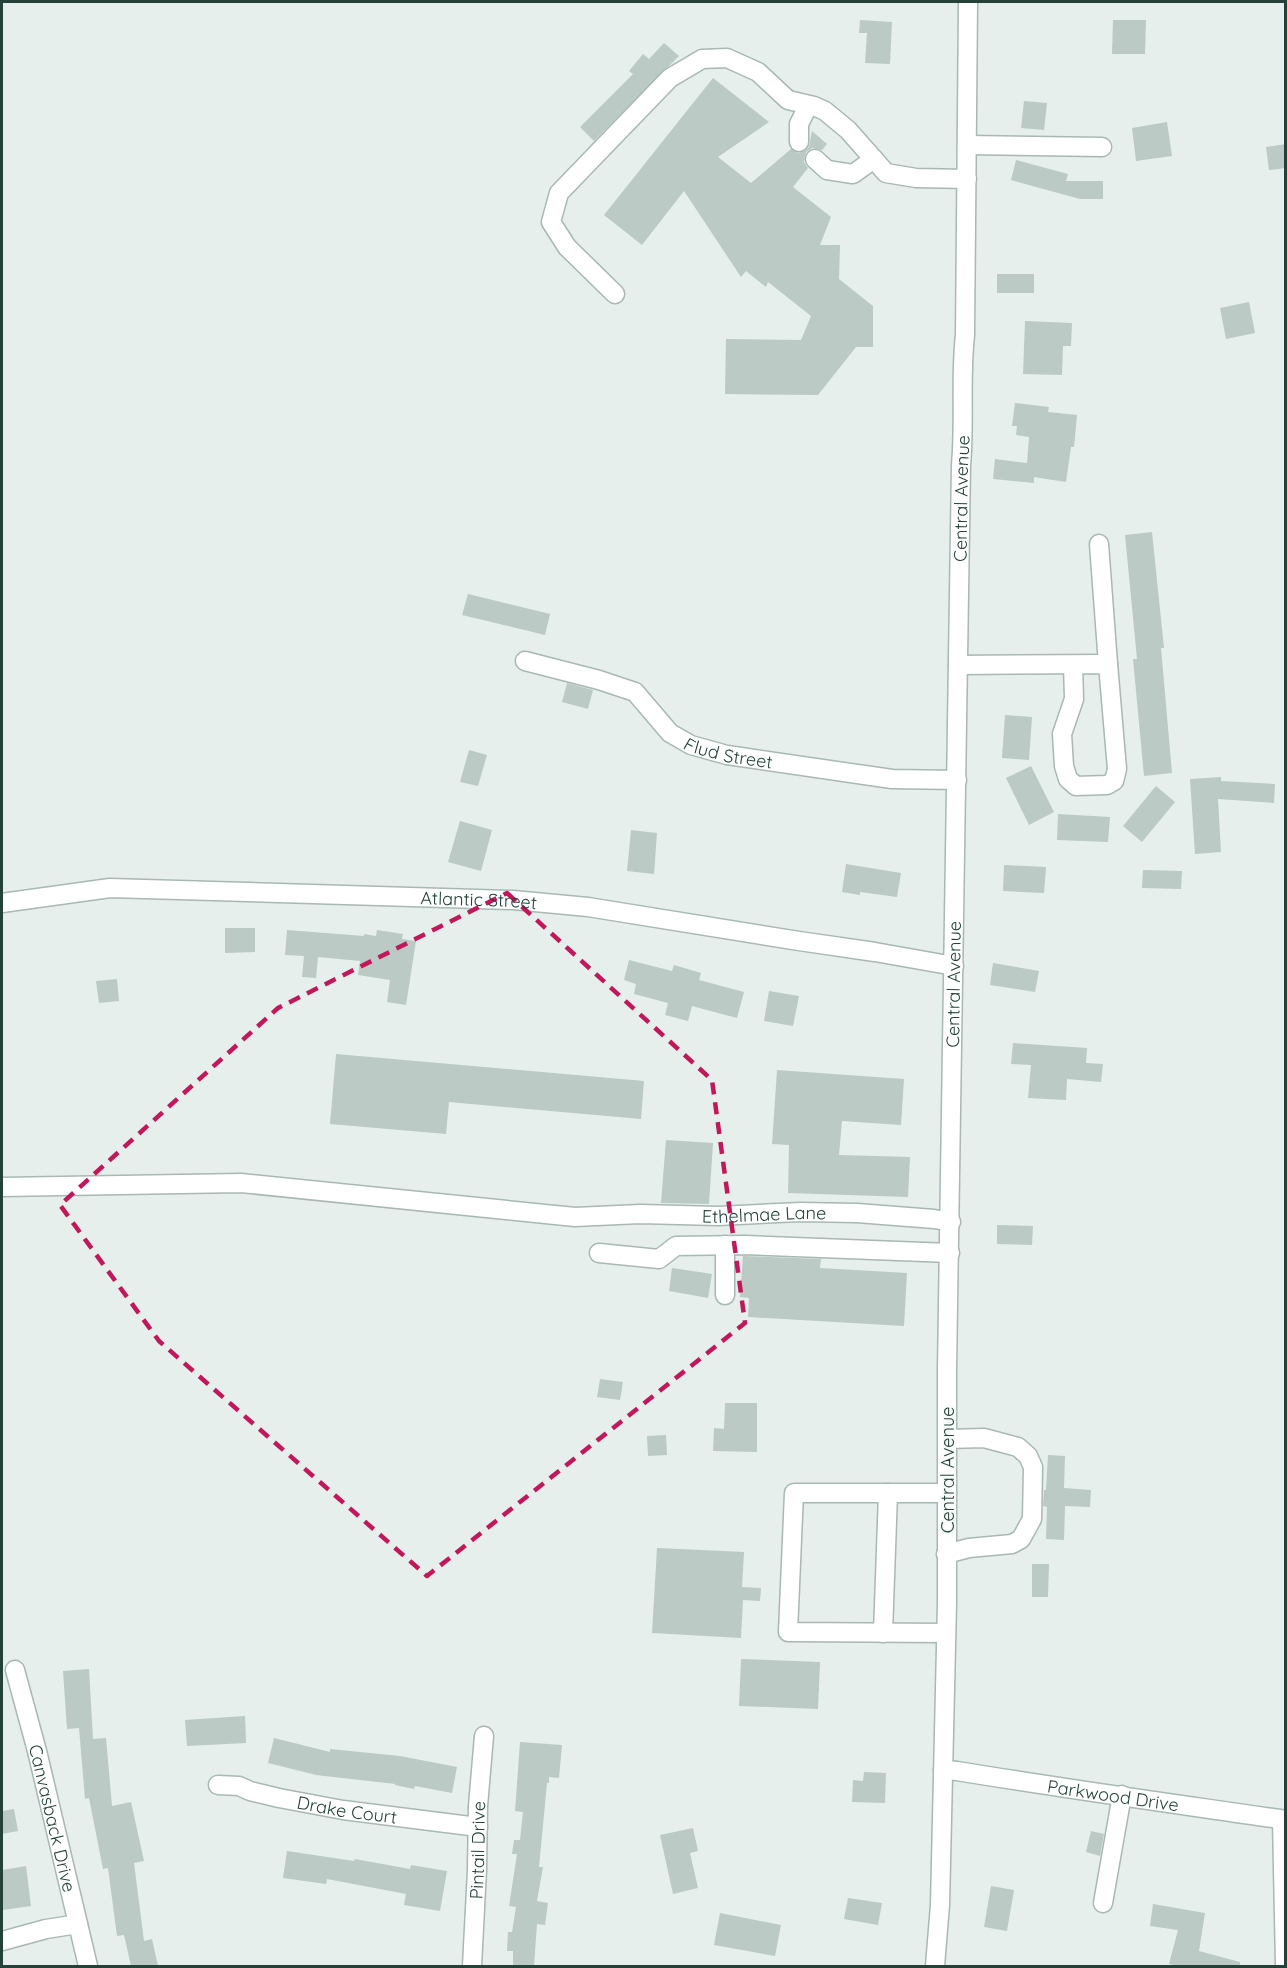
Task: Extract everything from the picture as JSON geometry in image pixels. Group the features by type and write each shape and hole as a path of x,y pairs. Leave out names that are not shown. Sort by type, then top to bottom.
{"street":[{"name":"Central Avenue","path":"934,1966 940,1905 946,1633 958,665 961,465 964,432 962,365 965,334 968,145 968,2"},
{"path":"615,294 567,247 551,222 559,193 670,78 702,59 727,58 758,72 788,100 825,111 848,130 886,172 916,178 967,179"},
{"path":"799,142 799,124 808,106"},
{"path":"968,145 1102,147"},
{"path":"815,159 827,170 853,174 874,159"},
{"path":"1073,665 1074,699 1062,734 1064,766 1068,779 1076,786 1107,785 1114,781 1117,769 1098,544"},
{"name":"Flud Street","path":"525,661 636,692 670,733 691,745 727,755 892,779 957,780"},
{"path":"958,665 1108,664"},
{"name":"Atlantic Street","path":"2,903 110,888 513,900 588,907 954,966"},
{"name":"Ethelmae Lane","path":"2,1187 241,1183 575,1217 640,1214 718,1216 857,1213 951,1222"},
{"path":"599,1253 660,1259 676,1246 725,1245 950,1253"},
{"path":"724,1295 725,1245"},
{"path":"946,1554 969,1548 1012,1544 1021,1539 1032,1519 1032,1467 1028,1456 1018,1447 984,1438 948,1439"},
{"path":"946,1633 788,1632 795,1493 947,1493"},
{"path":"883,1633 888,1493"},
{"name":"Canvasback Drive","path":"15,1670 88,1966"},
{"name":"Pintail Drive","path":"472,1966 478,1806 484,1736"},
{"name":"Parkwood Drive","path":"943,1770 1284,1820"},
{"name":"Drake Court","path":"218,1785 239,1786 279,1798 343,1810 478,1827"},
{"path":"1103,1903 1122,1796"},
{"path":"1284,1820 1285,1966"},
{"path":"2,1941 46,1929 78,1924"}],"highlighted area":[{"path":"507,893 712,1080 745,1323 427,1576 159,1341 60,1205 278,1008"}],"building":[{"path":"860,20 892,22 890,64 865,63 867,33 859,33"},
{"path":"1113,20 1146,20 1145,54 1112,54"},
{"path":"664,43 679,56 594,141 580,127 633,74 629,71 643,54 649,59"},
{"path":"713,78 769,122 718,157 751,183 791,149 798,153 805,151 809,147 812,131 827,144 822,150 812,148 806,152 804,162 808,168 793,187 831,217 820,245 840,245 839,279 873,306 873,347 856,347 818,395 725,394 726,339 801,340 811,316 768,282 766,287 746,271 741,277 684,191 642,245 604,215"},
{"path":"1024,101 1047,103 1044,130 1021,128"},
{"path":"1167,122 1172,156 1136,161 1132,128"},
{"path":"1286,144 1286,168 1269,170 1266,147"},
{"path":"1016,160 1068,174 1066,181 1103,181 1103,199 1080,199 1011,180"},
{"path":"997,274 1034,274 1034,293 997,293"},
{"path":"1249,302 1255,333 1226,339 1220,308"},
{"path":"1025,321 1072,323 1071,346 1063,346 1062,375 1023,374"},
{"path":"1015,403 1049,407 1048,412 1077,415 1074,447 1071,447 1066,482 1034,477 1034,483 993,479 995,459 1027,463 1029,437 1016,435 1017,426 1012,426"},
{"path":"1152,532 1164,648 1161,648 1172,773 1144,776 1133,659 1137,659 1125,535"},
{"path":"468,594 550,614 545,635 462,615"},
{"path":"567,683 593,690 588,709 562,702"},
{"path":"1005,715 1032,717 1029,760 1002,758"},
{"path":"469,750 487,755 478,786 460,782"},
{"path":"1031,766 1054,812 1029,825 1006,778"},
{"path":"1221,777 1221,781 1275,784 1274,803 1218,799 1221,852 1195,854 1190,779"},
{"path":"1156,786 1175,802 1142,842 1123,826"},
{"path":"1058,814 1110,817 1108,842 1057,840"},
{"path":"460,821 492,830 481,871 448,862"},
{"path":"631,830 657,833 654,874 627,871"},
{"path":"846,864 901,873 897,897 842,892"},
{"path":"1004,865 1046,867 1044,893 1003,891"},
{"path":"1143,870 1182,871 1181,889 1142,888"},
{"path":"225,928 255,928 255,952 225,953"},
{"path":"287,930 376,936 377,930 403,934 402,939 416,941 406,1005 387,1002 390,980 358,975 360,961 318,957 316,978 302,977 304,956 285,955"},
{"path":"629,960 672,971 674,965 701,973 699,980 744,992 737,1018 692,1006 688,1021 665,1015 668,1003 634,994 636,984 624,980"},
{"path":"993,963 1039,971 1035,992 990,985"},
{"path":"117,979 119,1001 99,1003 96,981"},
{"path":"769,991 799,996 793,1026 764,1021"},
{"path":"1013,1043 1087,1048 1086,1063 1103,1064 1101,1082 1067,1079 1066,1100 1028,1098 1031,1065 1011,1064"},
{"path":"336,1054 644,1081 641,1119 449,1102 446,1134 330,1124"},
{"path":"777,1070 904,1079 901,1125 842,1121 839,1155 910,1157 908,1197 788,1193 789,1145 772,1144"},
{"path":"666,1140 713,1143 709,1204 661,1203"},
{"path":"997,1225 1033,1226 1032,1245 997,1244"},
{"path":"743,1256 821,1259 820,1268 907,1273 904,1326 748,1317 749,1298 740,1297"},
{"path":"672,1268 712,1274 708,1298 669,1291"},
{"path":"600,1379 623,1382 620,1400 597,1397"},
{"path":"725,1403 757,1403 757,1452 713,1451 714,1428 724,1429"},
{"path":"666,1435 667,1455 648,1456 647,1436"},
{"path":"1048,1455 1065,1456 1064,1488 1091,1490 1090,1507 1065,1506 1064,1540 1046,1539 1047,1507 1043,1506"},
{"path":"657,1548 744,1552 742,1587 761,1588 760,1601 743,1600 741,1638 652,1633"},
{"path":"1032,1564 1049,1564 1048,1597 1032,1597"},
{"path":"741,1659 820,1662 818,1709 739,1706"},
{"path":"89,1669 93,1739 106,1738 112,1806 131,1802 144,1861 134,1863 144,1941 152,1939 158,1966 131,1966 124,1935 117,1936 108,1868 103,1869 89,1798 85,1799 79,1728 67,1729 63,1671"},
{"path":"245,1716 246,1743 187,1746 185,1720"},
{"path":"274,1738 330,1752 330,1749 400,1756 457,1767 452,1793 415,1786 414,1789 395,1784 316,1775 268,1763"},
{"path":"520,1742 562,1745 559,1778 549,1777 549,1783 547,1783 539,1867 543,1867 537,1901 548,1903 545,1925 537,1924 534,1966 513,1966 513,1951 507,1951 508,1932 512,1932 516,1907 509,1906 517,1854 512,1854 514,1840 520,1840 523,1812 515,1811"},
{"path":"864,1772 886,1773 885,1803 852,1802 853,1780 863,1781"},
{"path":"14,1809 18,1831 2,1834 2,1811"},
{"path":"693,1828 698,1851 690,1853 698,1888 673,1894 660,1835"},
{"path":"1091,1831 1104,1834 1100,1856 1086,1852"},
{"path":"287,1851 354,1861 355,1859 410,1869 411,1865 447,1871 440,1911 404,1905 406,1894 327,1879 326,1884 283,1878"},
{"path":"26,1866 31,1906 3,1910 2,1870"},
{"path":"991,1886 1014,1890 1007,1931 984,1927"},
{"path":"848,1898 882,1903 878,1925 844,1919"},
{"path":"1153,1904 1205,1913 1199,1951 1240,1962 1240,1966 1169,1964 1178,1930 1150,1926"},
{"path":"720,1913 781,1925 775,1956 714,1945"}]}
